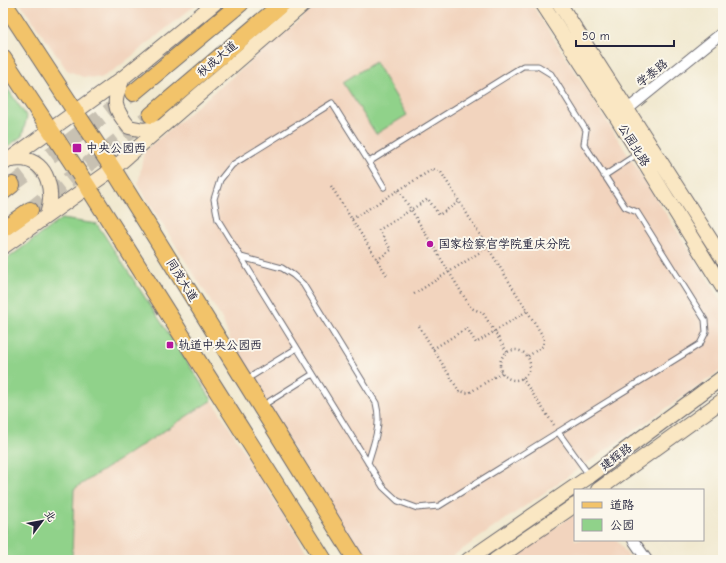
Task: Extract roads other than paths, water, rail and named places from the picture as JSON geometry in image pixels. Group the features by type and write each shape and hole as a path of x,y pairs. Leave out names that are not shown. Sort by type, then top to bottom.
{"main road":[{"name":"同茂大道","path":"4,3 113,169 356,560"},
{"path":"133,93 241,3"},
{"name":"秋成大道","path":"151,114 283,3"},
{"path":"3,58 88,186 324,560"},
{"path":"3,229 30,210"}],"street":[{"path":"6,162 124,78 215,3"},
{"path":"3,247 113,169 305,3"},
{"name":"公园北路","path":"542,3 622,114 723,259"},
{"name":"公园北路","path":"559,3 622,114 639,153 723,288"},
{"name":"学泰路","path":"622,114 723,32"},
{"path":"124,78 115,96 118,113 129,127 144,130 161,127"},
{"path":"6,162 22,159 32,162 40,168 48,179 51,189 51,205 47,216"},
{"name":"建辉路","path":"468,560 590,476 723,377"},
{"name":"建辉路","path":"600,489 723,400"},
{"path":"590,476 598,489"},
{"path":"494,560 574,507"},
{"path":"634,541 647,560"}],"lane":[{"path":"369,162 523,66 538,66 551,74 586,130 584,144 625,207 637,212 705,320 706,332 700,344 439,506 417,508 398,501 383,487 218,220 214,199 220,180 232,165 332,103 384,187"},
{"path":"604,176 639,153"},
{"path":"241,257 282,268 293,275 307,290 376,404 379,415 379,427 368,463"},
{"path":"245,381 297,348"},
{"path":"261,407 313,374"},
{"path":"558,432 590,476"}],"tunnel":[{"path":"12,185 133,93"},
{"path":"30,210 151,115"}],"place":[{"name":"中央公园西","path":"77,148"},
{"name":"国家检察官学院重庆分院","path":"430,244"},
{"name":"轨道中央公园西","path":"170,345"}]}
